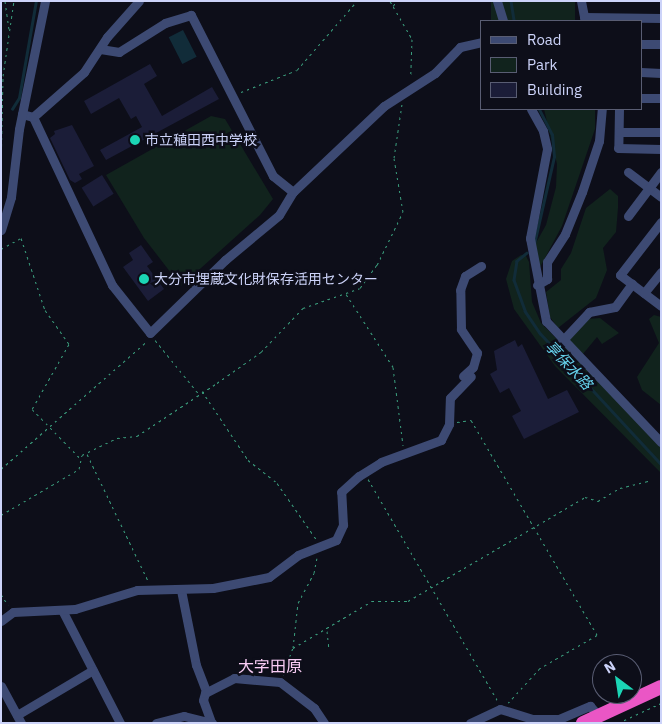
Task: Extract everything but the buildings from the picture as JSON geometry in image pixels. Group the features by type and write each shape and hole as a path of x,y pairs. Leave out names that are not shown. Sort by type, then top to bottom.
{"highway":[{"path":"602,719 661,687"},
{"path":"584,723 602,719 661,698"}],"street":[{"path":"1,230 11,197 22,114 45,1"},
{"path":"33,117 63,94 139,1"},
{"path":"496,1 503,20"},
{"path":"581,1 585,19 661,18"},
{"path":"100,49 119,52 165,23 190,14 273,176 293,192"},
{"path":"22,114 33,117 112,285 150,333 225,260 279,215 293,192 380,109 436,73 460,47 480,42"},
{"path":"642,44 661,44"},
{"path":"642,72 661,73"},
{"path":"642,98 661,98"},
{"path":"532,110 543,130 547,149 530,238 537,285 548,324 562,341 661,442"},
{"path":"537,285 546,279 547,262 565,234 584,187 600,136 602,110"},
{"path":"619,110 618,148 661,149"},
{"path":"619,132 661,132"},
{"path":"628,172 661,198"},
{"path":"628,216 661,172"},
{"path":"661,222 620,275 661,306"},
{"path":"1,621 13,612 62,610 93,605 132,591 153,589 181,590 261,580 300,553 317,549 337,538 343,522 341,492 365,472 404,454 442,440 449,424 450,387 473,367 477,356 460,326 460,290 465,276 481,266"},
{"path":"644,293 661,272"},
{"path":"562,341 589,312 615,307 632,284"},
{"path":"449,403 456,388 471,376"},
{"path":"181,590 193,656 206,691 203,700 212,722"},
{"path":"62,610 120,723"},
{"path":"1,686 19,719 93,670"},
{"path":"206,691 234,678 280,682 314,708 324,723"},
{"path":"470,723 502,709 533,719 559,719 590,706 602,719"},
{"path":"156,723 184,716 212,722"}],"path":[{"path":"5,1 9,32"},
{"path":"1,172 3,76 14,1"},
{"path":"233,95 297,70 357,1"},
{"path":"1,515 79,469 81,459 87,453 115,438 140,434 261,352 303,308 360,288 369,278 403,212 394,154 404,95 411,84 413,43 390,1"},
{"path":"392,7 397,1"},
{"path":"1,80 3,76"},
{"path":"1,249 21,238 45,310 69,344 32,409 81,459"},
{"path":"346,294 393,367 404,454"},
{"path":"1,469 134,352 150,333 198,393"},
{"path":"202,391 248,460 274,480 316,538 317,549 314,573 298,603 293,648 280,682"},
{"path":"365,472 502,709 540,668 596,634 471,420 449,424"},
{"path":"87,453 153,589"},
{"path":"293,648 327,630 372,601 402,602 431,588 585,497 598,502 617,490 651,480"},
{"path":"1,594 13,612"},
{"path":"327,630 329,650"},
{"path":"618,723 661,703"}],"green space":[{"path":"491,1 575,1 575,20 491,20"},
{"path":"544,110 595,110 595,129 562,226 539,269 532,250 546,225 556,187 557,164"},
{"path":"211,116 225,119 273,199 260,215 181,286 144,238 106,175"},
{"path":"610,189 618,196 618,208 616,232 603,248 607,270 596,298 558,328 550,317 546,292 561,280 561,269 571,253 586,208"},
{"path":"521,255 526,256 529,262 532,302 541,323 661,444 661,473 555,366 514,309 506,279 512,261"},
{"path":"654,315 661,317 661,405 642,390 637,377 659,343 649,319"},
{"path":"600,318 619,333 602,344 597,337 583,354 570,342 570,337 587,319"}],"water":[{"path":"183,30 197,57 182,64 169,37"}],"waterway":[{"path":"12,109 19,98 36,1"},
{"name":"享保水路","path":"511,1 514,20"},
{"name":"享保水路","path":"534,244 554,157 552,135 540,110"},
{"name":"享保水路","path":"527,253 517,261 514,280 525,311 540,333 661,464"}],"place":[{"name":"市立稙田西中学校","path":"135,140"},
{"name":"大分市埋蔵文化財保存活用センター","path":"144,279"}],"district":[{"name":"大字田原","path":"270,666"}]}
